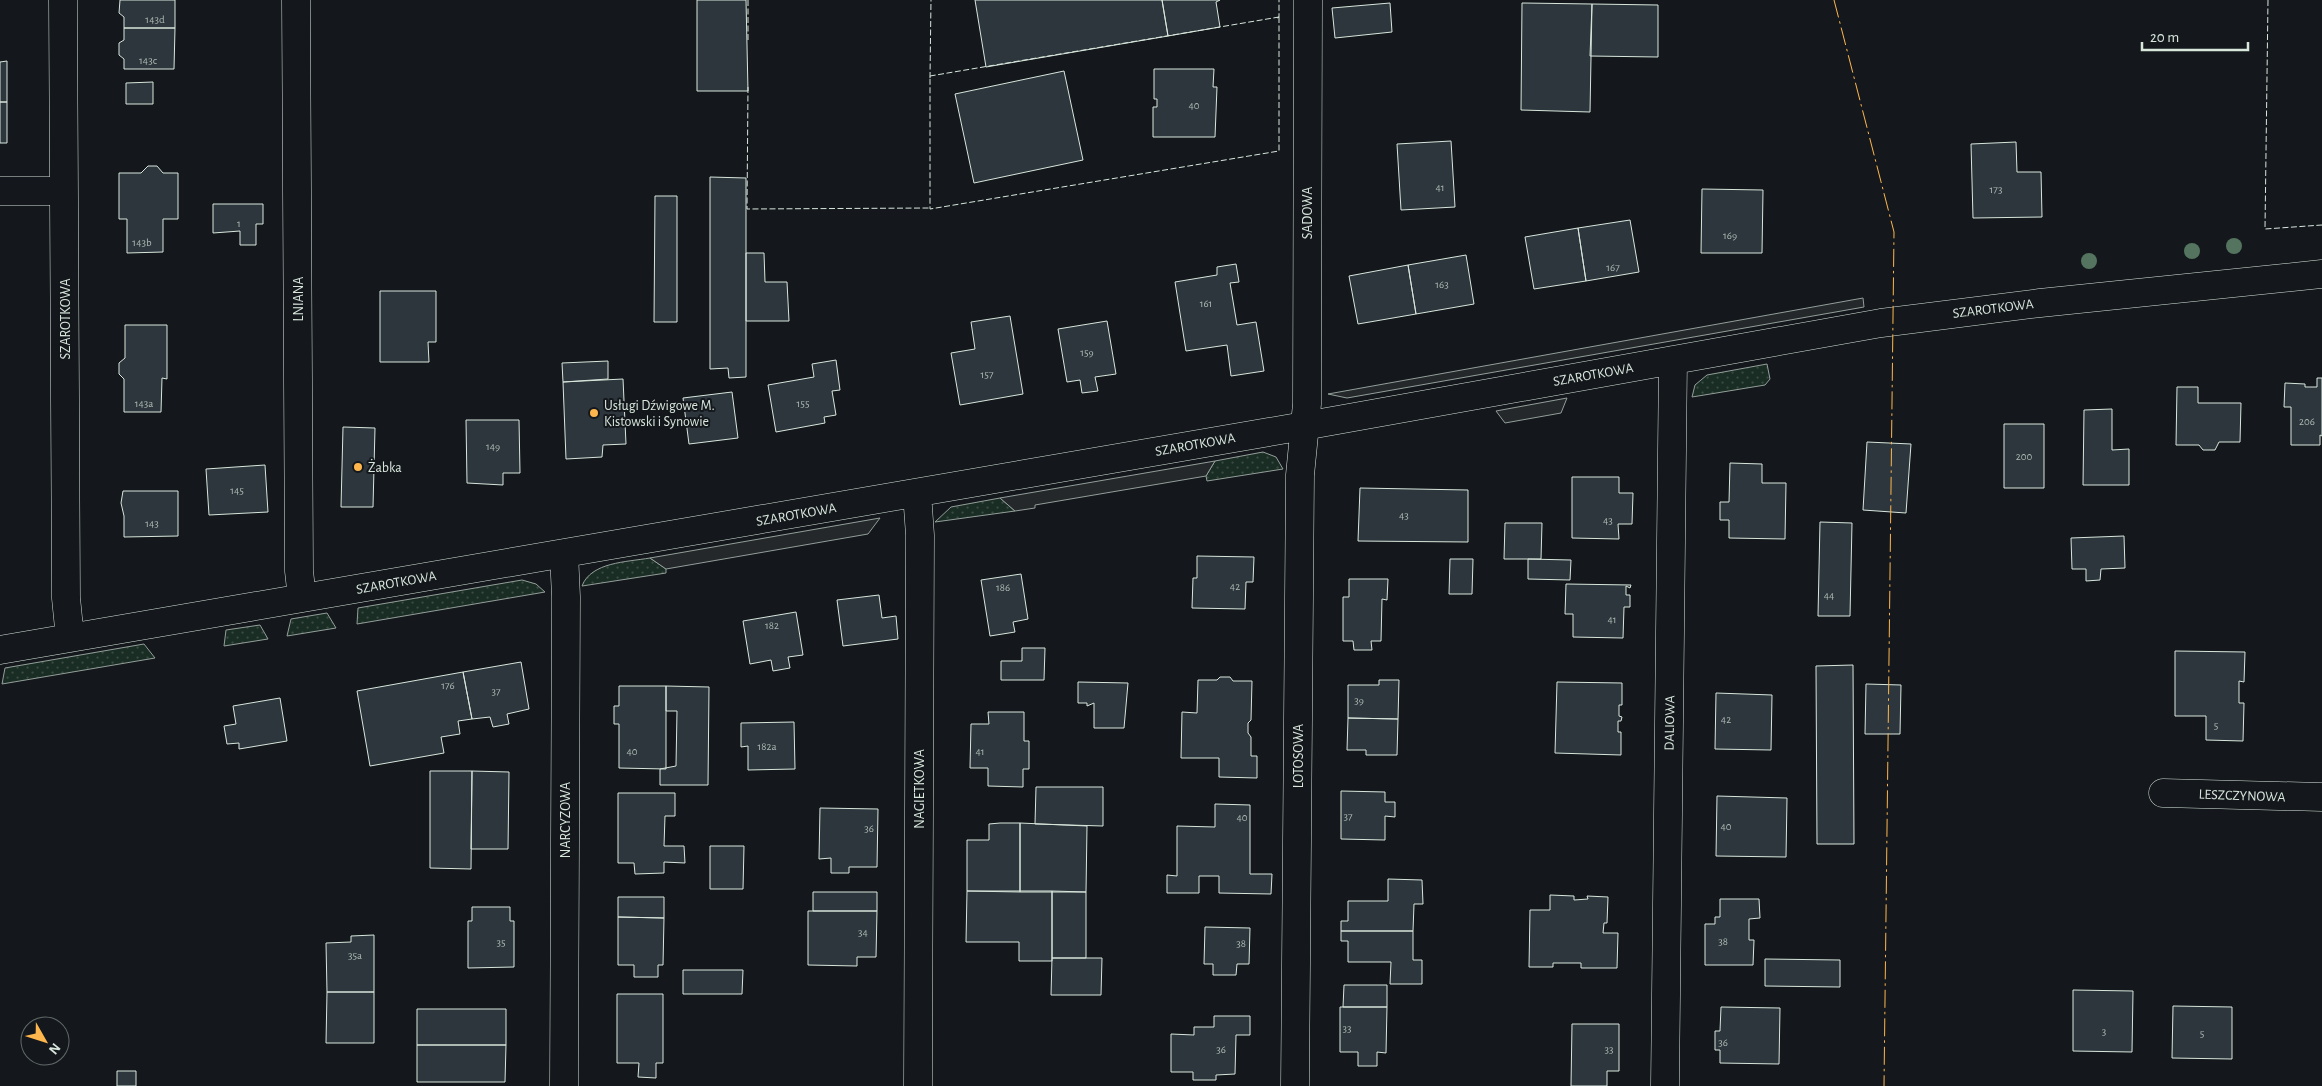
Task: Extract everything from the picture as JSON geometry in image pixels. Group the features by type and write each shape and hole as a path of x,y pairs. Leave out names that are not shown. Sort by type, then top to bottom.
{"street":[{"name":"SZAROTKOWA","path":"63,0 66,598 70,638"},
{"name":"LNIANA","path":"296,0 298,541 302,598"},
{"name":"SADOWA","path":"1304,426 1307,404 1308,0"},
{"path":"0,191 64,191"},
{"name":"SZAROTKOWA","path":"0,650 1304,426 1882,323 1966,312 2322,274"},
{"name":"DALIOWA","path":"1665,1086 1673,360"},
{"name":"LOTOSOWA","path":"1295,1086 1300,474 1304,426"},
{"name":"NAGIETKOWA","path":"917,493 920,535 918,1086"},
{"name":"NARCYZOWA","path":"564,553 566,607 564,1086"},
{"name":"LESZCZYNOWA","path":"2162,793 2322,797"}],"green space":[{"path":"1767,364 1770,379 1765,385 1692,397 1695,385 1707,375"},
{"path":"1263,452 1276,457 1283,469 1207,481 1206,476 1215,461"},
{"path":"1000,498 1015,511 935,522 951,507"},
{"path":"650,558 666,569 666,573 582,586 593,572 601,568 621,562"},
{"path":"522,580 536,584 545,592 357,624 358,608"},
{"path":"327,613 336,628 287,636 291,619"},
{"path":"260,625 268,639 224,646 226,630"},
{"path":"144,644 155,658 2,684 5,668"}],"shaded area":[{"path":"1863,298 1864,307 1347,398 1328,394"},
{"path":"1567,398 1561,413 1505,423 1496,411"},
{"path":"1215,461 1206,476 1035,505 1035,508 1015,511 1000,498"},
{"path":"880,518 868,534 666,569 650,558"}],"building":[{"path":"120,0 175,0 175,28 124,28 124,17 119,13"},
{"path":"697,0 746,0 748,91 697,91"},
{"path":"975,0 1162,0 1168,36 986,67"},
{"path":"1162,0 1220,0 1216,2 1220,27 1168,36"},
{"path":"1390,3 1392,32 1335,38 1332,8"},
{"path":"1522,3 1592,4 1590,112 1521,110"},
{"path":"1592,4 1658,5 1658,57 1590,56"},
{"path":"124,28 175,28 174,69 124,69 124,59 119,55 119,43 124,40"},
{"path":"7,61 7,102 0,102 0,62"},
{"path":"1154,69 1214,69 1213,87 1217,87 1215,137 1153,137 1153,107 1157,107 1157,99 1154,99"},
{"path":"1064,71 1083,160 974,183 955,94"},
{"path":"153,82 153,104 126,104 126,83"},
{"path":"0,102 7,102 7,143 0,143"},
{"path":"1451,141 1455,207 1401,210 1397,144"},
{"path":"2016,142 2017,172 2041,172 2042,217 1973,218 1971,144"},
{"path":"148,166 157,166 163,173 178,173 178,219 163,219 163,252 127,253 127,219 119,219 119,173 141,173"},
{"path":"710,177 746,178 746,377 729,378 728,368 710,369"},
{"path":"1702,189 1763,190 1762,253 1701,253"},
{"path":"655,196 677,196 677,322 654,322"},
{"path":"213,204 263,204 263,224 256,224 256,245 240,245 240,231 213,233"},
{"path":"1630,220 1639,272 1586,281 1578,228"},
{"path":"1578,228 1586,281 1534,289 1525,237"},
{"path":"746,253 764,253 765,282 787,282 789,321 746,321"},
{"path":"1466,255 1474,304 1416,314 1408,265"},
{"path":"1236,264 1239,282 1230,283 1237,325 1256,322 1264,371 1231,376 1227,345 1186,351 1175,282 1217,275 1217,267"},
{"path":"1408,265 1416,314 1358,324 1349,276"},
{"path":"380,291 436,291 436,342 428,342 429,362 380,362"},
{"path":"1010,316 1023,394 960,405 951,353 975,349 971,322"},
{"path":"1107,321 1116,374 1095,377 1098,391 1082,393 1080,380 1067,382 1058,329"},
{"path":"125,325 167,325 167,379 162,378 161,412 124,412 124,379 119,374 119,363 125,358"},
{"path":"836,360 840,390 832,391 836,415 824,417 825,423 776,432 768,385 814,377 812,364"},
{"path":"608,361 608,379 563,382 562,363"},
{"path":"2317,378 2322,378 2322,436 2320,435 2320,445 2291,445 2291,407 2284,407 2285,383 2317,387"},
{"name":"Usługi Dźwigowe M. Kistowski i Synowie","path":"623,379 626,444 603,445 602,457 566,459 563,382"},
{"path":"2177,387 2198,387 2198,403 2241,403 2240,442 2219,442 2215,450 2203,450 2199,445 2176,445"},
{"path":"732,392 738,438 689,444 683,398"},
{"path":"2112,409 2112,450 2129,449 2129,485 2083,485 2084,410"},
{"path":"466,420 519,420 520,473 503,473 503,485 467,483"},
{"path":"2004,424 2044,424 2044,488 2004,488"},
{"name":"Żabka","path":"343,427 375,428 373,507 341,507"},
{"path":"1867,442 1911,444 1906,513 1863,510"},
{"path":"1730,463 1762,464 1762,483 1786,483 1785,539 1729,538 1729,520 1720,520 1720,502 1729,502"},
{"path":"265,465 268,512 209,515 206,469"},
{"path":"1572,477 1619,477 1619,493 1633,493 1632,524 1618,524 1619,539 1572,538"},
{"path":"1360,488 1468,490 1468,542 1358,541"},
{"path":"123,491 178,491 178,536 124,537 124,516 121,503"},
{"path":"1820,522 1852,523 1850,616 1818,616"},
{"path":"1505,523 1542,523 1541,559 1504,559"},
{"path":"2124,536 2125,568 2101,569 2100,580 2086,581 2086,569 2072,569 2071,538"},
{"path":"1197,556 1254,557 1253,582 1246,582 1245,609 1192,608 1193,578 1197,578"},
{"path":"1450,559 1473,559 1472,594 1449,594"},
{"path":"1528,559 1571,560 1570,580 1528,579"},
{"path":"1021,574 1028,619 1013,622 1015,632 990,636 981,580"},
{"path":"1349,579 1388,579 1387,600 1382,599 1381,641 1371,641 1372,650 1354,650 1353,641 1343,641 1343,597 1349,597"},
{"path":"1566,584 1631,585 1630,588 1626,586 1626,595 1630,595 1630,607 1624,607 1623,638 1573,637 1573,614 1565,614"},
{"path":"879,595 882,618 896,616 898,639 843,646 837,600"},
{"path":"796,612 803,655 788,657 790,668 773,671 771,660 750,664 743,621"},
{"path":"1022,648 1045,648 1044,680 1001,680 1001,661 1022,661"},
{"path":"2175,651 2245,652 2244,682 2239,681 2239,703 2244,703 2243,741 2206,740 2206,716 2175,716"},
{"path":"521,662 529,709 507,714 509,724 493,727 490,717 472,719 463,672"},
{"path":"1853,665 1854,844 1817,844 1816,666"},
{"path":"463,672 472,719 458,721 460,734 441,737 444,753 370,766 357,691"},
{"path":"1220,677 1230,677 1233,681 1252,681 1251,720 1248,723 1248,733 1251,737 1251,756 1257,756 1257,778 1219,777 1219,758 1181,758 1182,712 1197,713 1198,680 1217,680"},
{"path":"1379,680 1399,680 1398,719 1348,718 1348,685 1379,685"},
{"path":"1078,682 1128,683 1124,728 1094,728 1094,703 1087,706 1087,703 1078,703"},
{"path":"1557,682 1622,683 1622,705 1619,705 1619,716 1622,717 1621,721 1618,721 1618,732 1621,732 1621,755 1555,753"},
{"path":"1866,684 1901,685 1900,734 1865,734"},
{"path":"619,686 666,686 666,769 619,768 619,724 614,724 614,706 619,706"},
{"path":"666,686 709,687 708,785 660,785 660,769 676,766 677,711 666,711"},
{"path":"1716,693 1772,695 1771,750 1715,749"},
{"path":"280,698 287,741 239,749 239,743 227,744 224,726 236,724 233,706"},
{"path":"988,712 1024,712 1024,741 1029,741 1029,769 1023,769 1023,787 988,786 988,768 970,768 971,724 989,724"},
{"path":"1348,718 1398,719 1397,755 1366,755 1366,750 1347,750"},
{"path":"794,722 795,769 748,770 748,746 741,747 741,723"},
{"path":"430,771 472,771 471,869 430,868"},
{"path":"472,771 509,772 508,849 471,849"},
{"path":"1036,787 1103,787 1103,826 1035,824"},
{"path":"1341,791 1385,792 1385,802 1395,802 1395,817 1385,816 1385,840 1341,839"},
{"path":"618,793 675,793 675,816 665,816 664,846 684,846 685,863 664,862 664,873 635,874 634,863 618,863"},
{"path":"1717,796 1787,798 1786,857 1716,856"},
{"path":"1215,804 1250,805 1250,874 1272,874 1271,894 1219,893 1219,876 1199,876 1199,893 1167,893 1167,875 1177,876 1177,826 1215,827"},
{"path":"820,808 878,809 877,867 849,867 849,873 831,873 831,858 819,859"},
{"path":"1020,823 1020,892 967,891 967,840 989,840 989,824"},
{"path":"1020,823 1087,826 1086,892 1020,892"},
{"path":"710,846 744,846 743,889 710,889"},
{"path":"1388,879 1422,880 1423,904 1414,904 1413,931 1341,931 1341,921 1348,921 1348,901 1388,901"},
{"path":"967,891 1052,891 1052,961 1019,961 1019,942 966,942"},
{"path":"1052,891 1086,892 1086,958 1052,958"},
{"path":"813,892 877,892 877,911 813,911"},
{"path":"1550,895 1574,896 1574,900 1588,899 1587,896 1608,897 1607,923 1604,923 1603,933 1618,933 1617,968 1581,968 1581,963 1553,963 1553,967 1529,967 1530,910 1550,910"},
{"path":"618,897 664,897 664,918 618,917"},
{"path":"1720,899 1759,899 1760,918 1749,919 1749,940 1754,940 1753,965 1705,965 1705,924 1715,924 1715,917 1720,917"},
{"path":"472,907 510,907 510,921 514,921 514,967 468,968 468,921 472,921"},
{"path":"808,911 877,911 876,957 857,957 857,966 808,965"},
{"path":"618,917 664,918 663,965 658,965 658,977 634,977 634,965 618,965"},
{"path":"1205,927 1250,928 1249,964 1237,964 1236,975 1213,975 1213,964 1204,964"},
{"path":"1341,931 1413,931 1413,960 1422,960 1422,984 1390,984 1391,962 1348,962 1348,941 1341,941"},
{"path":"374,935 374,992 327,992 326,943 351,942 351,936"},
{"path":"1052,958 1102,958 1101,995 1051,995"},
{"path":"1765,959 1840,960 1840,987 1765,986"},
{"path":"683,970 743,970 742,994 683,994"},
{"path":"1344,985 1387,985 1387,1007 1343,1007"},
{"path":"2073,990 2133,991 2132,1052 2073,1051"},
{"path":"327,992 374,992 374,1043 326,1043"},
{"path":"617,994 663,994 663,1063 656,1063 656,1078 638,1077 639,1063 617,1063"},
{"path":"2173,1006 2232,1007 2232,1059 2172,1058"},
{"path":"1340,1007 1387,1007 1386,1053 1377,1052 1377,1066 1358,1066 1358,1052 1340,1052"},
{"path":"1721,1007 1780,1008 1779,1064 1720,1063 1720,1050 1715,1050 1715,1031 1720,1031"},
{"path":"417,1009 506,1009 506,1045 417,1045"},
{"path":"1214,1016 1250,1016 1250,1035 1236,1035 1235,1074 1216,1075 1216,1080 1193,1080 1193,1072 1171,1072 1171,1034 1194,1035 1194,1027 1214,1027"},
{"path":"1572,1024 1619,1024 1619,1071 1607,1071 1607,1086 1571,1086"},
{"path":"417,1045 506,1045 505,1082 417,1082"},
{"path":"117,1071 136,1071 136,1086 117,1086"}],"fence":[{"path":"748,0 748,40"},
{"path":"930,78 931,0"},
{"path":"1277,18 1279,17 1279,0"},
{"path":"2268,0 2265,229 2322,225"},
{"path":"1279,17 1279,151 930,209 930,76 1279,17"},
{"path":"748,87 747,209 930,208"}],"power":[{"path":"1834,0 1894,232 1884,1086"}],"place":[{"name":"Usługi Dźwigowe M. Kistowski i Synowie","path":"594,413"},
{"name":"Żabka","path":"358,467"}]}
